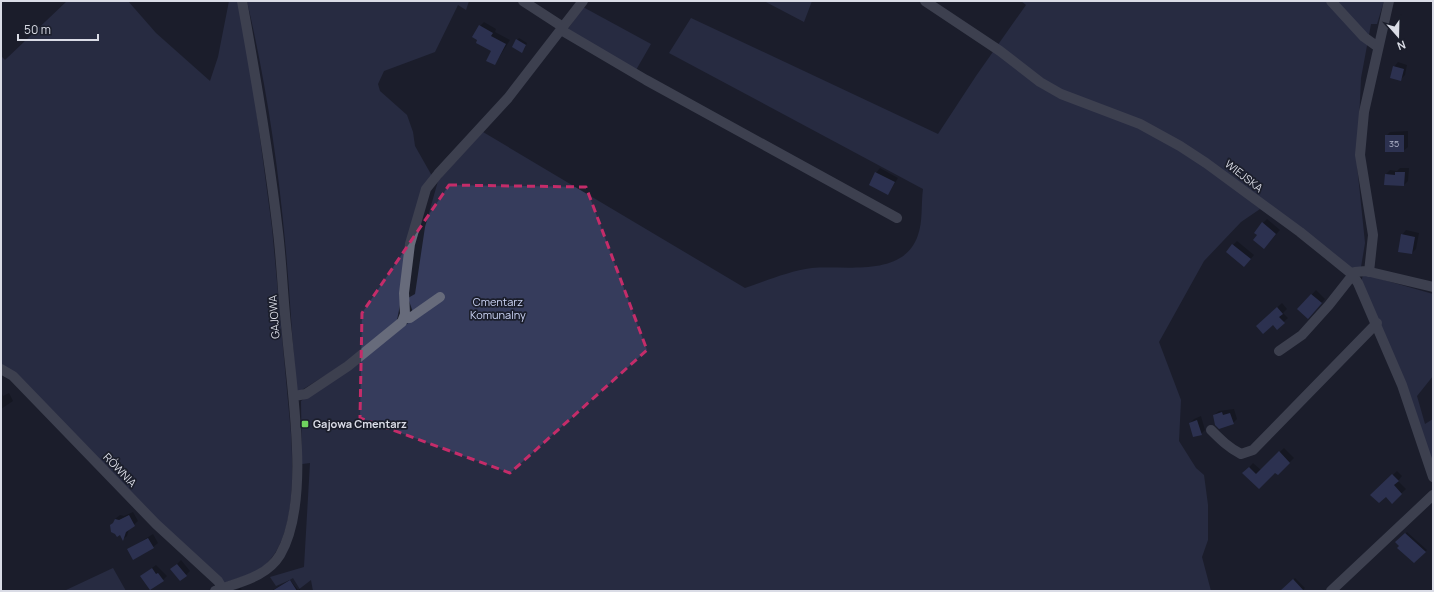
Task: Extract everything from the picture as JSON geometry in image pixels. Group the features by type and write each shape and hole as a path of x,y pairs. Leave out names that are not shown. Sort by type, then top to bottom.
{"street":[{"name":"GAJOWA","path":"218,590 265,572 277,559 286,541 292,523 296,490 297,440 294,396 273,192 257,80 242,1"},
{"path":"522,1 562,28 646,80 897,218"},
{"path":"294,396 306,394 348,366 400,325 404,318 404,293 410,244 426,189 441,170 508,98 583,1"},
{"name":"WIEJSKA","path":"925,1 1000,51 1040,82 1061,94 1140,124 1187,150 1300,232 1352,274 1358,283 1377,323 1402,386 1433,477"},
{"path":"1331,1 1364,37 1378,47"},
{"path":"1369,272 1373,235 1360,155 1364,112 1389,1"},
{"path":"1279,352 1302,335 1330,306 1352,274 1360,271 1369,272 1433,287"},
{"path":"404,318 410,318 440,297"},
{"path":"1211,430 1236,452 1241,454 1254,450 1377,323"},
{"name":"RÓWNIA","path":"1,369 13,376 156,524 218,581 218,590"},
{"path":"1332,591 1433,495"}],"highlighted area":[{"path":"449,185 586,187 647,350 510,473 360,418 362,313"}],"green space":[{"path":"67,1 128,1 156,33 210,81 218,57 229,1 238,1 251,71 272,228 291,434 292,484 288,520 283,537 276,552 266,564 257,570 224,583 173,536 1,365 1,56 5,60"},
{"path":"247,1 469,1 466,10 458,5 435,52 384,71 378,84 380,91 407,115 413,132 415,146 432,176 424,187 397,320 358,355 297,393 287,260 279,181 265,90"},
{"path":"764,1 812,1 804,22"},
{"name":"Cmentarz Komunalny","path":"1021,1 1384,1 1377,24 1371,24 1361,78 1357,165 1365,243 1361,267 1352,270 1260,209 1241,222 1204,261 1159,342 1181,400 1179,441 1196,468 1204,475 1208,505 1208,540 1202,557 1211,591 313,591 311,580 298,590 290,580 276,586 270,577 304,567 310,463 302,464 301,401 415,318 408,298 415,294 425,227 438,181 483,132 745,288 803,269 826,267 857,268 887,264 900,258 911,249 918,235 920,230 923,189 669,53 691,18 938,134 976,76 1026,5"},
{"path":"583,7 651,44 636,70 568,29"},
{"path":"1363,274 1433,294 1433,376 1417,396 1425,424 1433,419 1433,466 1361,284"},
{"path":"113,568 126,591 64,591"}],"building":[{"path":"479,25 493,33 491,36 506,44 495,65 486,61 491,51 476,43 477,40 472,37"},
{"path":"516,39 526,45 522,53 512,47"},
{"path":"1393,66 1404,69 1401,81 1390,78"},
{"path":"1385,135 1404,135 1404,152 1385,152"},
{"path":"875,172 895,182 888,195 869,185"},
{"path":"1395,172 1405,172 1404,186 1384,185 1385,174 1395,175"},
{"path":"1262,222 1276,234 1264,249 1253,240 1257,235 1254,233"},
{"path":"1401,234 1415,237 1412,254 1398,252"},
{"path":"1232,244 1251,259 1244,267 1226,252"},
{"path":"1311,294 1322,303 1308,319 1297,309"},
{"path":"1277,307 1283,314 1279,317 1285,323 1277,330 1273,325 1263,334 1256,326"},
{"path":"1222,412 1223,415 1230,413 1234,424 1219,429 1215,425 1213,415"},
{"path":"1197,420 1202,435 1193,437 1189,423"},
{"path":"1279,451 1290,463 1278,475 1275,473 1259,489 1242,473 1249,467 1256,474"},
{"path":"1392,474 1399,481 1394,485 1402,494 1392,504 1386,497 1379,503 1370,495"},
{"path":"129,515 135,526 126,532 123,541 120,535 117,537 111,532 110,525 115,519 119,520"},
{"path":"1405,533 1426,552 1414,563 1397,548 1399,546 1395,542"},
{"path":"148,538 154,548 133,560 127,549"},
{"path":"177,564 187,576 180,581 170,569"},
{"path":"152,568 164,581 150,590 140,576"},
{"path":"1293,579 1304,591 1280,591"},
{"path":"290,580 297,591 272,591"}],"place":[{"name":"Gajowa Cmentarz","path":"305,424"}]}
